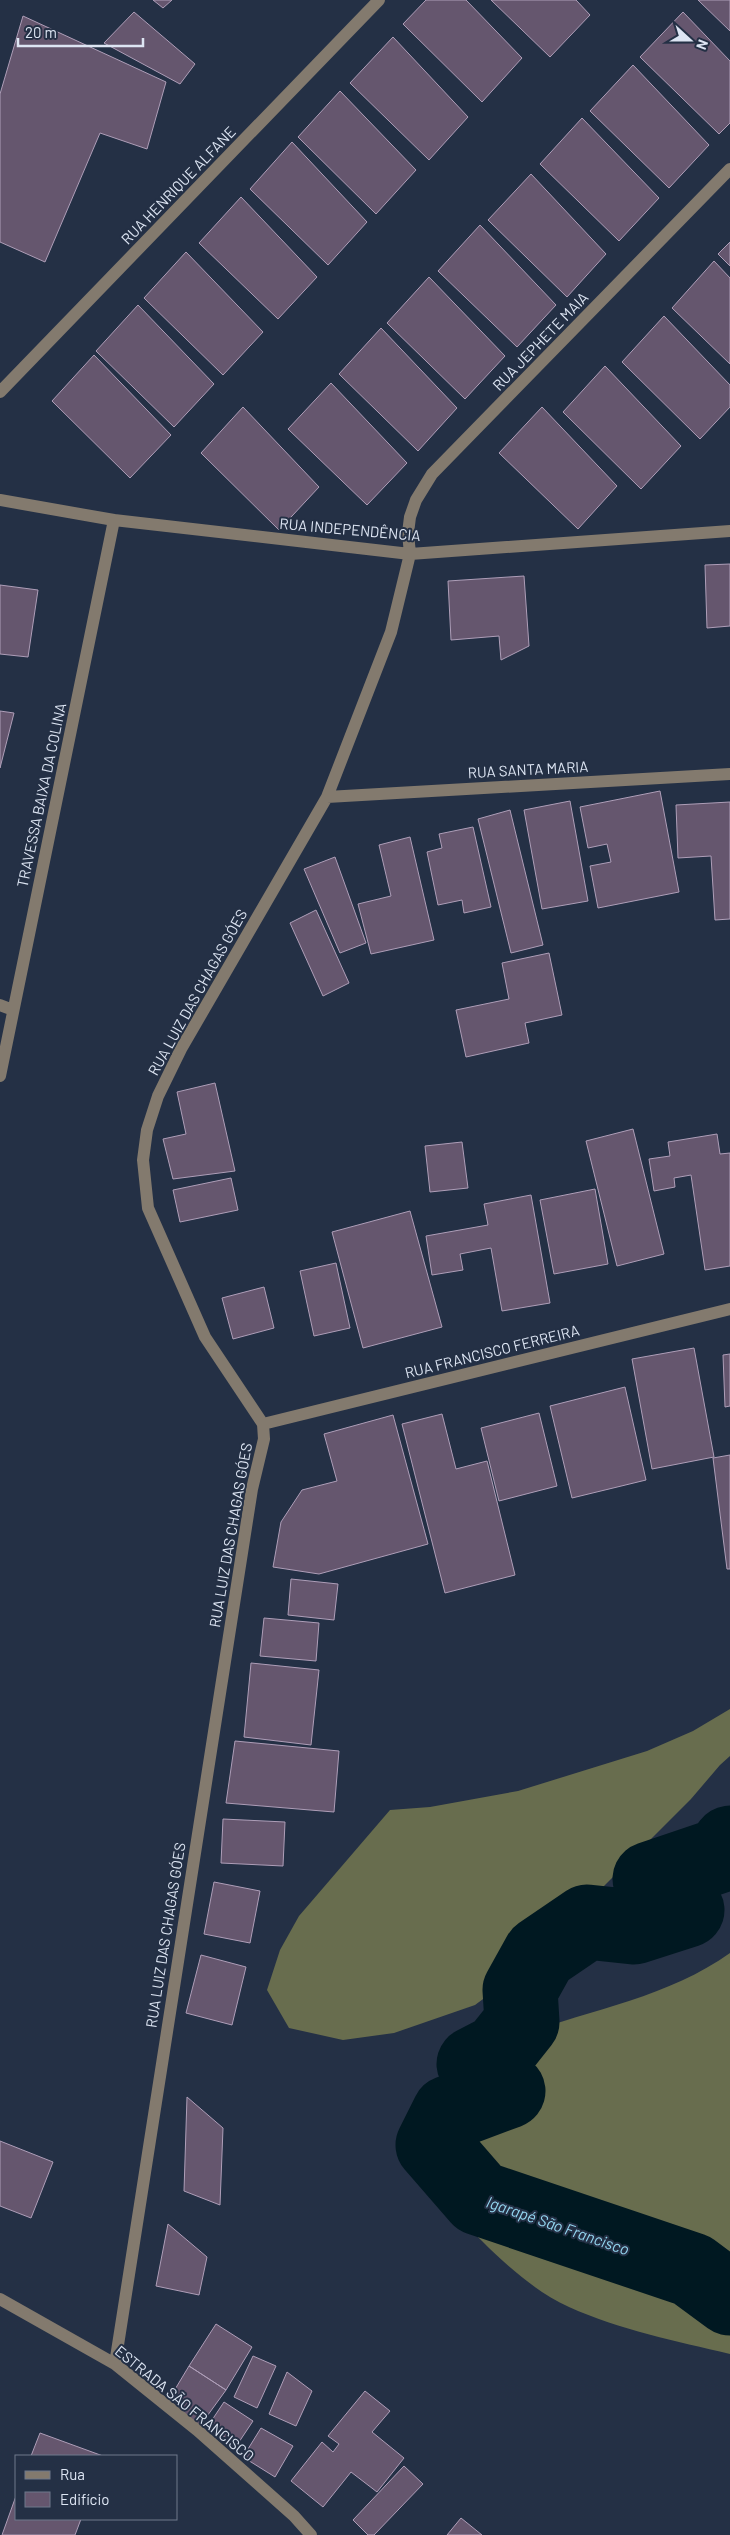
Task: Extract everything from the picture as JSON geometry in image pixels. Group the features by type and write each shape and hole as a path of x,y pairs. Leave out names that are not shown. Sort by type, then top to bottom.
{"street":[{"name":"RUA HENRIQUE ALFANE","path":"0,392 379,0"},
{"name":"RUA JEPHETE MAIA","path":"410,554 408,532 410,517 416,500 432,474 730,168"},
{"name":"RUA INDEPENDÊNCIA","path":"0,500 114,520 410,554 730,531"},
{"name":"TRAVESSA BAIXA DA COLINA","path":"0,1076 114,520"},
{"name":"RUA LUIZ DAS CHAGAS GÓES","path":"114,2364 252,1489 264,1439 263,1424 205,1337 148,1208 143,1160 147,1130 158,1096 181,1048 327,796 391,632 410,554"},
{"name":"RUA SANTA MARIA","path":"327,796 730,774"},
{"path":"0,1005 13,1010"},
{"name":"RUA FRANCISCO FERREIRA","path":"263,1424 730,1309"},
{"name":"ESTRADA SÃO FRANCISCO","path":"0,2298 114,2364 197,2430 294,2516 311,2535"}],"green space":[{"path":"730,1709 730,1756 691,1799 514,1976 475,2005 394,2033 343,2040 289,2028 267,1990 280,1950 299,1916 390,1810 430,1807 518,1791 647,1751 693,1731"},
{"path":"730,1953 730,2354 608,2322 569,2307 534,2286 512,2269 469,2228 450,2205 437,2180 433,2166 428,2122 436,2090 448,2070 465,2056 537,2029 651,1993 705,1969"}],"building":[{"path":"153,0 172,0 163,8"},
{"path":"426,0 466,0 522,58 482,102 403,24"},
{"path":"491,0 576,0 590,15 550,57"},
{"path":"698,0 730,0 730,31"},
{"path":"134,12 195,64 180,84 104,43"},
{"path":"683,12 730,61 730,123 719,134 640,57"},
{"path":"23,16 166,82 147,149 100,133 45,262 0,242 0,94"},
{"path":"393,37 468,117 429,160 350,83"},
{"path":"633,65 709,145 669,188 590,111"},
{"path":"340,91 416,170 376,214 298,137"},
{"path":"582,118 659,198 619,241 540,164"},
{"path":"292,142 367,222 328,265 250,189"},
{"path":"531,174 606,254 567,297 488,220"},
{"path":"241,197 317,277 278,319 199,243"},
{"path":"480,225 556,305 517,347 438,271"},
{"path":"730,242 730,266 718,254"},
{"path":"186,252 263,332 223,375 144,298"},
{"path":"714,261 730,278 730,364 672,308"},
{"path":"429,277 505,356 465,399 387,323"},
{"path":"138,305 214,384 174,427 96,351"},
{"path":"664,316 730,385 730,407 700,439 622,362"},
{"path":"381,328 457,408 418,451 339,374"},
{"path":"94,355 171,435 130,478 52,401"},
{"path":"605,366 681,446 641,489 563,412"},
{"path":"331,383 407,463 367,505 288,429"},
{"path":"243,407 319,487 279,530 201,453"},
{"path":"542,407 617,486 578,529 499,453"},
{"path":"730,564 730,626 707,628 705,565"},
{"path":"524,576 529,646 501,660 499,636 451,640 448,581"},
{"path":"0,585 38,590 28,657 0,654"},
{"path":"0,711 14,713 0,768"},
{"path":"660,791 679,892 598,908 590,866 611,862 607,844 588,848 580,807"},
{"path":"570,801 588,901 542,909 524,810"},
{"path":"730,802 730,919 715,920 711,856 678,858 676,805"},
{"path":"510,810 543,945 511,953 478,819"},
{"path":"473,827 491,907 464,913 462,900 438,905 427,852 442,848 439,834"},
{"path":"410,837 434,940 371,954 358,904 391,896 379,845"},
{"path":"335,857 366,943 340,953 304,869"},
{"path":"316,910 349,983 323,996 290,923"},
{"path":"549,953 562,1015 525,1023 529,1043 466,1057 456,1010 509,999 502,963"},
{"path":"215,1083 235,1171 173,1179 163,1139 186,1134 177,1092"},
{"path":"633,1129 664,1254 617,1266 586,1141"},
{"path":"717,1134 720,1154 730,1153 730,1266 705,1270 691,1175 674,1178 675,1187 654,1191 649,1159 670,1156 668,1142"},
{"path":"462,1142 468,1188 430,1192 425,1146"},
{"path":"231,1178 238,1210 180,1222 173,1190"},
{"path":"595,1189 608,1264 554,1274 540,1200"},
{"path":"531,1195 550,1303 502,1311 491,1248 460,1254 463,1270 432,1275 426,1236 488,1225 484,1204"},
{"path":"410,1211 442,1327 363,1348 332,1232"},
{"path":"336,1263 350,1328 314,1336 300,1271"},
{"path":"264,1287 274,1328 233,1339 222,1298"},
{"path":"694,1348 714,1457 652,1469 632,1359"},
{"path":"730,1354 730,1406 725,1407 723,1355"},
{"path":"625,1387 646,1480 572,1498 550,1406"},
{"path":"539,1413 557,1486 499,1501 481,1428"},
{"path":"442,1414 456,1469 487,1461 515,1575 445,1593 402,1424"},
{"path":"393,1415 428,1544 319,1574 273,1567 281,1522 302,1490 337,1481 324,1434"},
{"path":"730,1455 730,1569 727,1569 713,1458"},
{"path":"291,1579 338,1584 334,1620 288,1615"},
{"path":"264,1618 319,1623 316,1661 260,1656"},
{"path":"251,1663 319,1670 311,1745 244,1737"},
{"path":"235,1741 339,1751 334,1812 226,1803"},
{"path":"223,1819 285,1822 283,1866 221,1863"},
{"path":"214,1882 260,1891 250,1943 204,1934"},
{"path":"201,1955 246,1967 232,2025 186,2013"},
{"path":"187,2097 223,2128 220,2205 184,2191"},
{"path":"0,2141 53,2162 31,2218 0,2206"},
{"path":"168,2224 207,2257 199,2295 156,2286"},
{"path":"216,2324 252,2347 226,2390 189,2366"},
{"path":"253,2356 276,2366 257,2408 234,2397"},
{"path":"189,2366 226,2390 197,2430 171,2396"},
{"path":"287,2372 312,2391 296,2426 269,2414"},
{"path":"365,2391 390,2411 372,2432 404,2458 377,2492 351,2472 323,2507 291,2481 322,2442 333,2452 339,2444 328,2436"},
{"path":"224,2402 253,2421 237,2445 208,2426"},
{"path":"261,2428 293,2446 275,2477 243,2457"},
{"path":"40,2433 100,2455 31,2455"},
{"path":"404,2466 423,2484 374,2535 368,2535 353,2520"},
{"path":"15,2499 15,2520 81,2520 75,2535 2,2535"},
{"path":"461,2518 482,2535 447,2535"}],"waterway":[{"name":"Igarapé São Francisco","path":"730,1843 721,1855 650,1879 687,1910 634,1927 587,1922 540,1954 520,1990 522,2022 499,2051 474,2064 508,2091 449,2113 433,2145 479,2198 692,2270 730,2298"}]}
